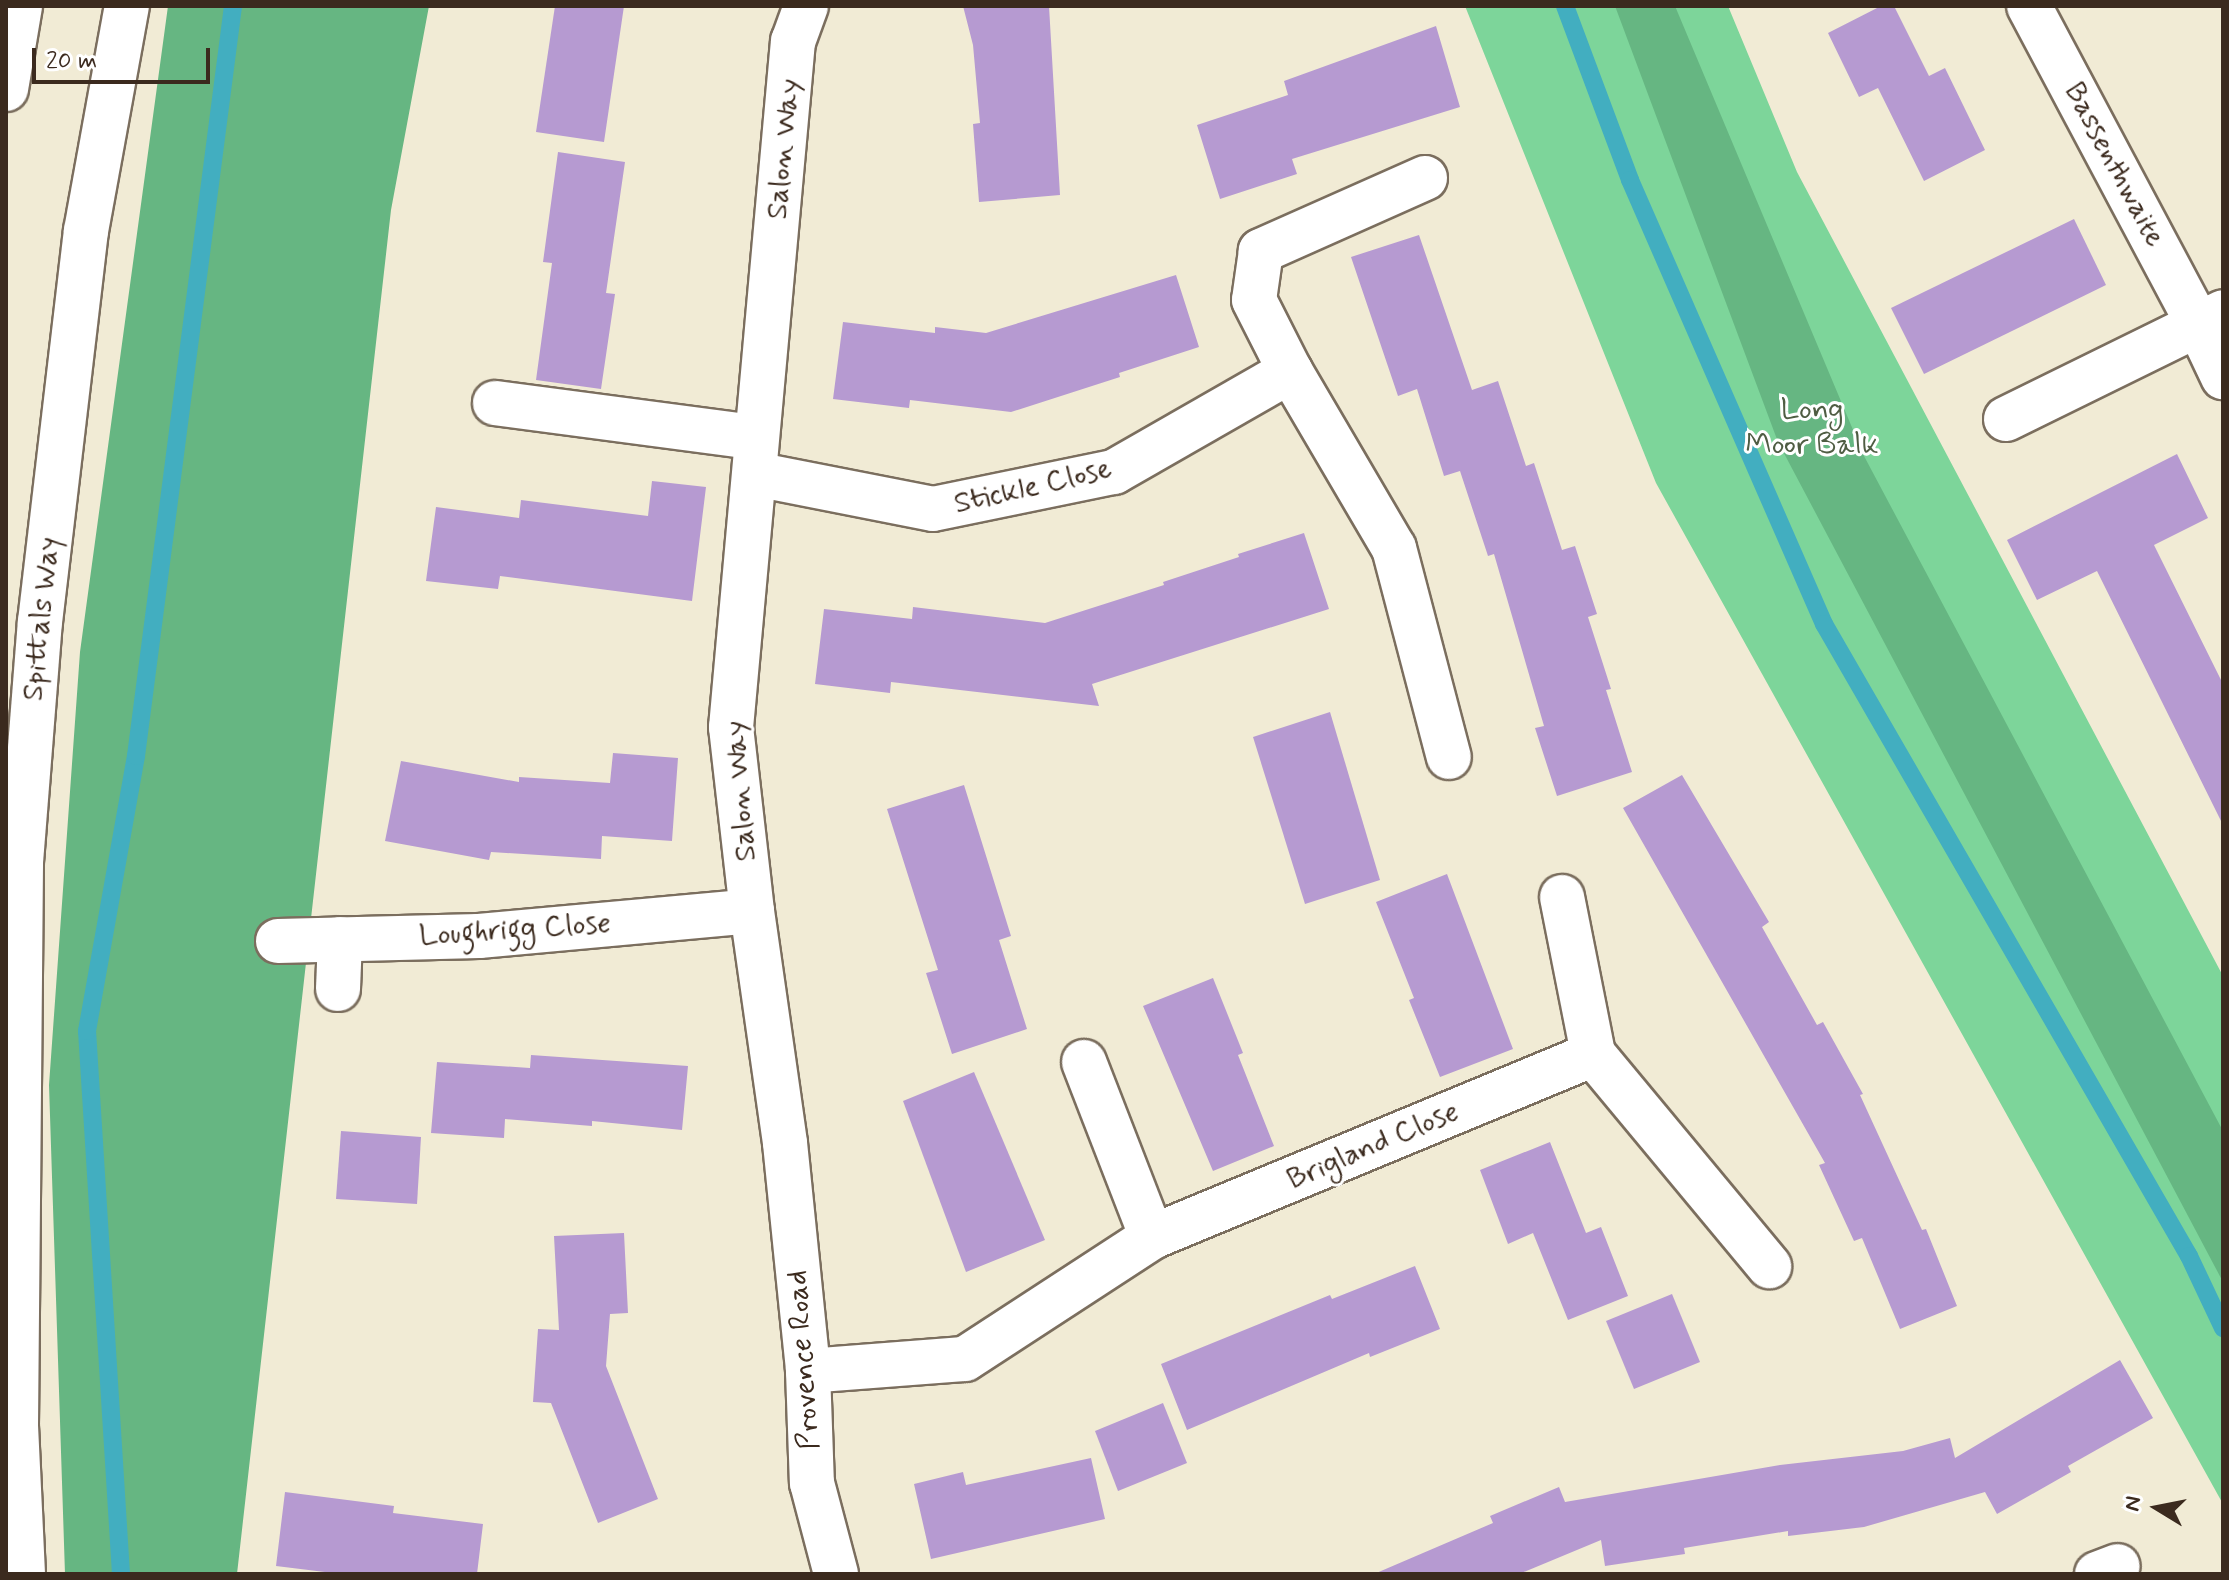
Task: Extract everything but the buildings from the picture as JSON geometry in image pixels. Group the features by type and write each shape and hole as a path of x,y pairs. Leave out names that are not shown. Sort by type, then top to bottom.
{"main road":[{"path":"6,89 20,6"},
{"name":"Spittals Way","path":"23,1574 16,1425 21,862 40,622 86,231 127,6"},
{"name":"Salon Way","path":"785,1143 752,911 731,727 793,41 806,6"},
{"name":"Bassenthwaite","path":"2029,6 2211,318 2223,377"},
{"path":"1425,178 1261,251 1254,300 1290,371 1394,548 1449,757"},
{"path":"2006,419 2211,318"},
{"name":"Stickle Close","path":"755,456 933,509 1114,472 1290,371"},
{"path":"495,403 755,456"},
{"path":"1562,897 1593,1054 1769,1266"},
{"name":"Loughrigg Close","path":"278,941 479,936 752,911"},
{"path":"338,989 340,939"},
{"name":"Brigland Close","path":"808,1371 965,1359 1152,1237 1593,1054"},
{"path":"1084,1062 1152,1237"},
{"name":"Provence Road","path":"785,1143 808,1371 812,1483 836,1574"}],"green space":[{"path":"168,6 429,6 391,210 237,1574 65,1574 49,1085 80,652"},
{"path":"1465,6 1728,6 1797,172 2223,976 2223,1504 1656,483"},
{"name":"Long Moor Balk","path":"1615,6 1675,6 1864,456 2223,1131 2223,1282 1778,442"}],"waterway":[{"path":"121,1574 87,1031 136,756 233,6"},
{"path":"1565,6 1630,180 1824,624 2189,1256 2223,1328"}]}
